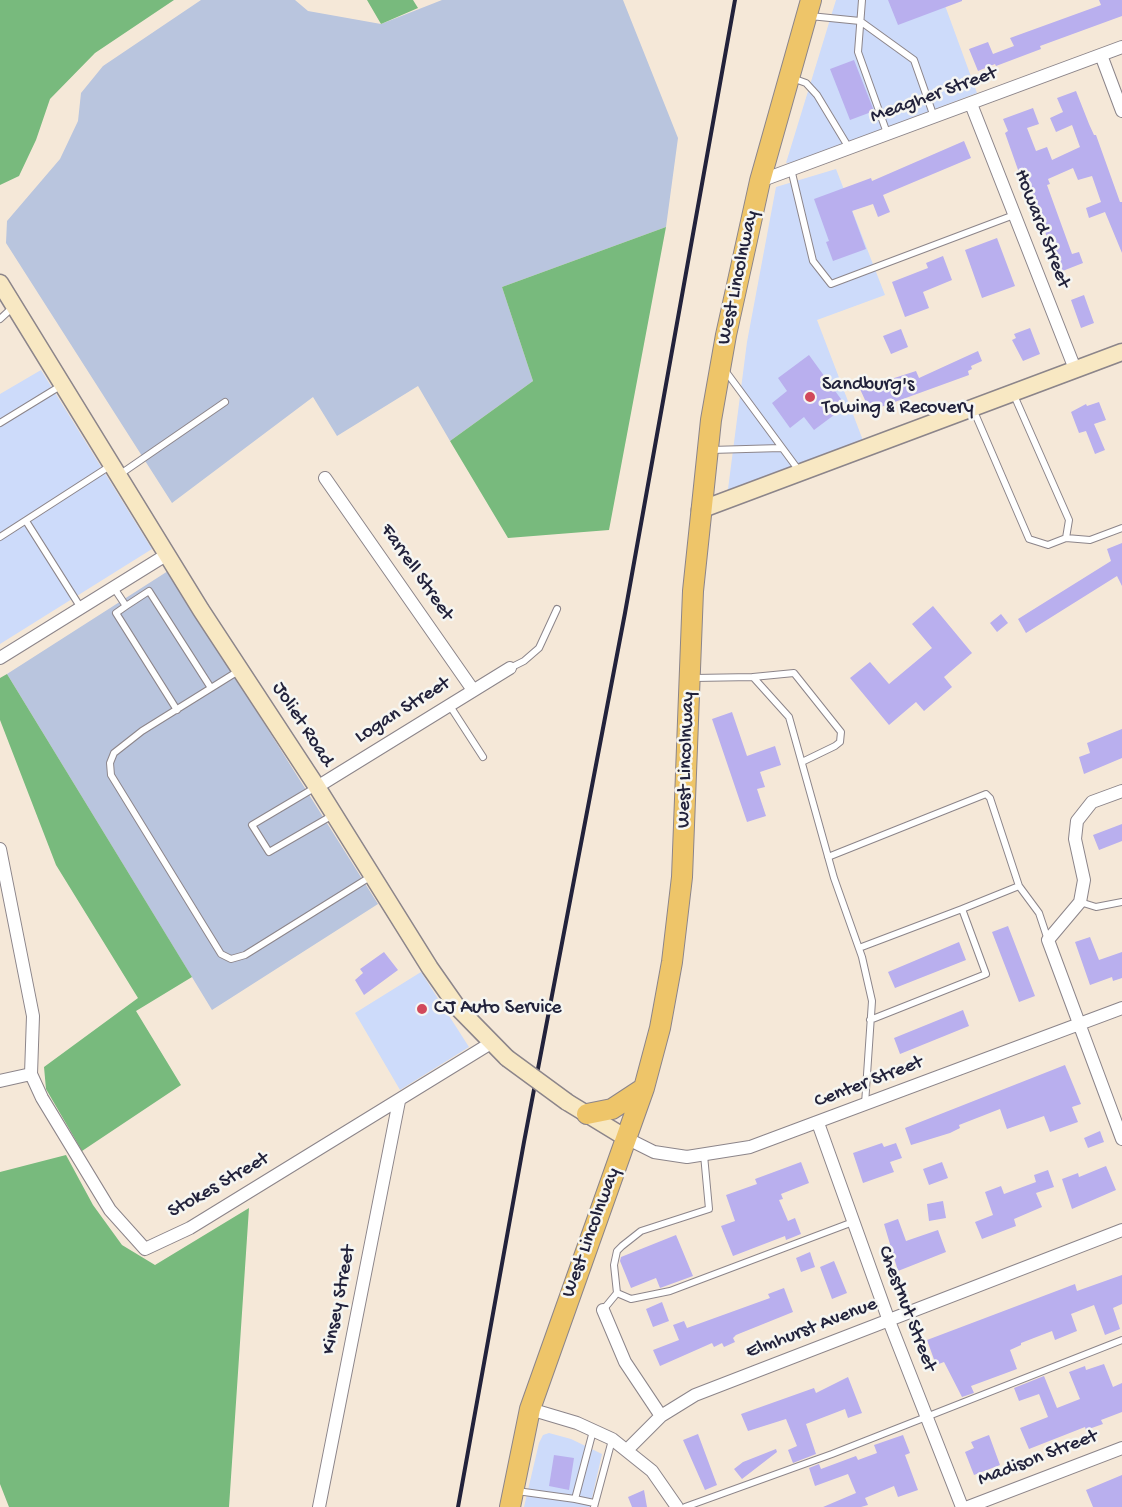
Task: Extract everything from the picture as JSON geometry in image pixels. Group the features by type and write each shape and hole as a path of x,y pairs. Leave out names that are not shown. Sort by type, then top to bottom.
{"main road":[{"name":"West Lincolnway","path":"512,1499 530,1409 644,1088 660,1028 672,962 682,877 693,591 708,450 721,365 760,181 808,8"},
{"name":"Joliet Road","path":"0,283 166,555 317,787 430,968 458,1008 507,1058 567,1102 626,1138"},
{"path":"700,510 1122,352"},
{"path":"587,1114 612,1109 644,1088"}],"street":[{"name":"Meagher Street","path":"760,181 1122,47"},
{"path":"1101,55 1122,111"},
{"name":"Howard Street","path":"971,104 1075,369"},
{"name":"Farrell Street","path":"326,478 473,690"},
{"path":"0,658 166,555"},
{"name":"Logan Street","path":"317,787 510,668"},
{"path":"1122,791 1092,802 1077,821 1075,840 1083,880 1080,902 1048,940 1122,1139"},
{"path":"0,849 33,1016 31,1074 0,1081"},
{"name":"Center Street","path":"626,1138 654,1152 687,1157 750,1147 1122,1008"},
{"name":"Stokes Street","path":"31,1074 42,1098 110,1210 145,1249 190,1228 491,1043"},
{"name":"Kinsey Street","path":"318,1507 399,1101"},
{"name":"Chestnut Street","path":"818,1123 889,1321 962,1507"},
{"name":"Elmhurst Avenue","path":"627,1449 661,1416 695,1395 1122,1230"},
{"path":"603,1310 626,1362 661,1416"},
{"path":"530,1409 612,1439 652,1471 677,1507"},
{"name":"Madison Street","path":"968,1507 1122,1448"}],"lane":[{"path":"861,0 858,52 888,134"},
{"path":"808,8 860,21 914,60 934,117"},
{"path":"789,77 806,83 817,94 849,148"},
{"path":"791,169 813,261 831,284 1014,215"},
{"path":"0,319 14,306"},
{"path":"721,365 800,473"},
{"path":"0,423 62,385"},
{"path":"1013,393 1069,520 1066,538"},
{"path":"0,537 225,402"},
{"path":"973,408 1029,539 1048,545 1066,538 1090,540 1122,528"},
{"path":"708,450 781,448"},
{"path":"26,520 81,608"},
{"path":"114,587 126,606"},
{"path":"177,710 116,613 149,591 211,688"},
{"path":"510,668 524,661 539,648 557,609"},
{"path":"240,670 114,753 110,763 111,775 221,954 231,959 244,955 373,876"},
{"path":"690,678 753,677 794,673 841,732 840,742 835,746 802,762"},
{"path":"753,677 789,717 828,857 859,948 872,1001 865,1105"},
{"path":"450,706 483,757"},
{"path":"317,787 252,825 269,852 334,814"},
{"path":"828,857 986,794 990,798 1020,886 1039,913 1048,940"},
{"path":"859,948 1020,886"},
{"path":"1080,902 1096,907 1122,902"},
{"path":"870,1020 986,974 962,909"},
{"path":"603,1310 617,1293 614,1266 617,1251 622,1246 641,1231 709,1209 704,1155"},
{"path":"617,1293 631,1299 670,1292 853,1222"},
{"path":"685,1507 812,1462 1122,1340"},
{"path":"575,1499 593,1431"},
{"path":"512,1499 575,1499 594,1505 612,1439"}],"shaded area":[{"path":"201,0 295,0 308,11 381,24 442,0 623,0 678,138 666,227 502,287 533,381 450,441 418,386 337,436 313,397 172,503 6,243 7,221 60,159 78,121 81,93 103,66"},
{"path":"836,0 943,0 977,93 796,162 786,163"},
{"path":"836,169 885,295 817,320 864,443 733,490 728,489 747,342 776,187"},
{"path":"41,370 152,549 0,644 0,394"},
{"path":"168,571 378,904 212,1010 7,674"},
{"path":"421,972 469,1047 400,1090 355,1013"},
{"path":"549,1433 571,1439 602,1454 590,1507 524,1507 539,1443 543,1435"}],"green space":[{"path":"0,0 174,0 95,53 50,99 36,140 19,176 0,185"},
{"path":"367,0 413,0 418,8 381,24"},
{"path":"666,227 609,530 508,538 450,441 533,381 502,287"},
{"path":"7,674 192,977 136,1011 181,1085 82,1151 46,1089 44,1067 138,998 56,865 0,720 0,678"},
{"path":"66,1155 93,1205 122,1245 155,1265 249,1208 229,1507 9,1507 0,1484 0,1172"}],"building":[{"path":"888,0 962,0 962,1 898,25"},
{"path":"1099,0 1122,0 1122,16 1040,46 1041,49 978,71 969,49 988,42 993,54 1014,46 1010,38 1101,5"},
{"path":"854,60 874,111 850,120 830,69"},
{"path":"1076,91 1094,135 1096,135 1120,202 1122,202 1122,253 1105,212 1089,218 1086,208 1101,202 1092,176 1078,180 1073,168 1048,179 1050,184 1047,185 1072,254 1079,252 1083,263 1060,272 1044,229 1042,229 1023,184 1005,133 1008,131 1003,119 1033,108 1039,124 1027,128 1036,151 1047,147 1052,160 1080,147 1072,125 1056,132 1050,118 1063,112 1057,98"},
{"path":"964,141 971,158 883,195 890,212 878,217 873,204 852,211 866,249 833,261 826,242 829,241 814,199 871,178 872,181"},
{"path":"997,238 1015,286 982,298 965,250"},
{"path":"943,256 952,280 923,292 929,308 905,317 892,282 928,268 926,263"},
{"path":"1084,295 1094,323 1081,328 1071,300"},
{"path":"1030,328 1040,354 1023,361 1012,340 1016,338 1014,334"},
{"path":"901,329 908,347 891,354 883,336"},
{"path":"978,351 982,361 971,366 972,369 968,371 969,375 870,411 860,389 916,371 919,378"},
{"name":"Sandburg's Towing & Recovery","path":"809,355 846,406 814,430 804,417 790,428 772,403 787,391 778,378"},
{"path":"1099,402 1106,420 1094,424 1105,450 1095,454 1086,431 1079,433 1071,412 1086,404 1087,406"},
{"path":"1122,543 1122,586 1117,576 1026,633 1018,619 1111,561 1107,549"},
{"path":"933,606 972,653 944,677 952,687 924,711 916,702 889,725 850,678 870,662 889,684 932,648 912,624"},
{"path":"1001,614 1008,623 997,632 990,623"},
{"path":"732,712 747,756 775,746 781,765 760,772 765,787 757,789 766,816 747,822 712,719"},
{"path":"1122,729 1122,758 1084,774 1079,757 1090,753 1087,743"},
{"path":"1122,824 1122,841 1099,850 1093,835"},
{"path":"1008,926 1035,996 1019,1002 992,932"},
{"path":"1090,937 1099,960 1122,952 1122,978 1113,981 1112,977 1090,985 1075,942"},
{"path":"959,942 966,960 895,988 888,972"},
{"path":"384,952 398,970 364,995 355,980 363,973 360,969"},
{"path":"963,1010 969,1026 900,1054 894,1038"},
{"path":"1065,1065 1081,1104 1072,1107 1078,1122 1050,1132 1044,1116 1007,1129 1000,1109 959,1125 960,1128 950,1133 911,1145 905,1128"},
{"path":"1100,1131 1104,1142 1088,1148 1084,1138"},
{"path":"882,1143 884,1147 896,1143 902,1158 890,1162 894,1172 863,1183 853,1153"},
{"path":"801,1162 809,1183 781,1194 783,1199 779,1200 788,1221 795,1218 801,1234 786,1240 785,1236 733,1256 721,1226 735,1221 726,1195 757,1184 755,1179"},
{"path":"942,1162 948,1178 929,1185 923,1169"},
{"path":"1106,1166 1116,1190 1072,1209 1062,1179 1078,1173 1079,1177"},
{"path":"1048,1170 1054,1187 1036,1193 1042,1207 1014,1219 1016,1226 982,1239 975,1222 993,1215 985,1192 1001,1186 1004,1194 1036,1182 1034,1175"},
{"path":"943,1201 946,1218 929,1221 927,1204"},
{"path":"898,1219 906,1241 938,1230 946,1252 898,1271 884,1224"},
{"path":"676,1235 693,1276 660,1288 656,1278 631,1288 620,1261 621,1257"},
{"path":"810,1252 815,1267 801,1272 796,1258"},
{"path":"834,1261 847,1293 832,1299 820,1267"},
{"path":"1122,1275 1122,1304 1113,1308 1120,1329 1105,1335 1094,1305 1071,1314 1077,1331 1055,1340 1052,1331 1021,1343 1010,1350 1017,1369 971,1386 974,1393 962,1397 944,1362 936,1365 927,1340 1075,1284 1077,1291"},
{"path":"784,1288 793,1312 736,1335 733,1338 735,1342 724,1347 722,1343 714,1347 712,1343 660,1366 653,1350 679,1340 673,1325 684,1321 687,1328 770,1298 768,1294"},
{"path":"662,1302 669,1321 653,1327 646,1309"},
{"path":"1104,1364 1113,1387 1122,1383 1122,1412 1101,1420 1103,1424 1086,1430 1085,1427 1029,1449 1020,1428 1048,1417 1039,1394 1019,1401 1014,1388 1044,1376 1057,1408 1080,1399 1069,1372 1085,1366 1086,1370"},
{"path":"848,1377 862,1413 848,1418 845,1409 806,1424 816,1454 793,1463 788,1450 797,1446 786,1419 748,1431 741,1414 814,1388 816,1393"},
{"path":"698,1434 717,1485 705,1490 683,1440"},
{"path":"903,1435 910,1453 905,1455 918,1490 898,1497 894,1486 865,1498 868,1505 823,1507 856,1493 848,1474 815,1486 809,1468 819,1464 821,1469 856,1456 858,1460 877,1453 874,1445"},
{"path":"989,1435 1000,1465 974,1475 965,1452 974,1448 971,1442"},
{"path":"776,1449 777,1452 742,1479 734,1469 743,1462"},
{"path":"554,1455 574,1458 569,1490 549,1486"},
{"path":"1122,1475 1122,1507 1093,1507 1086,1490"},
{"path":"644,1490 647,1507 632,1507 628,1497"}],"railway":[{"path":"458,1507 524,1142 625,613 735,0"}],"place":[{"name":"Sandburg's Towing & Recovery","path":"810,397"},
{"name":"CJ Auto Service","path":"422,1009"}]}
